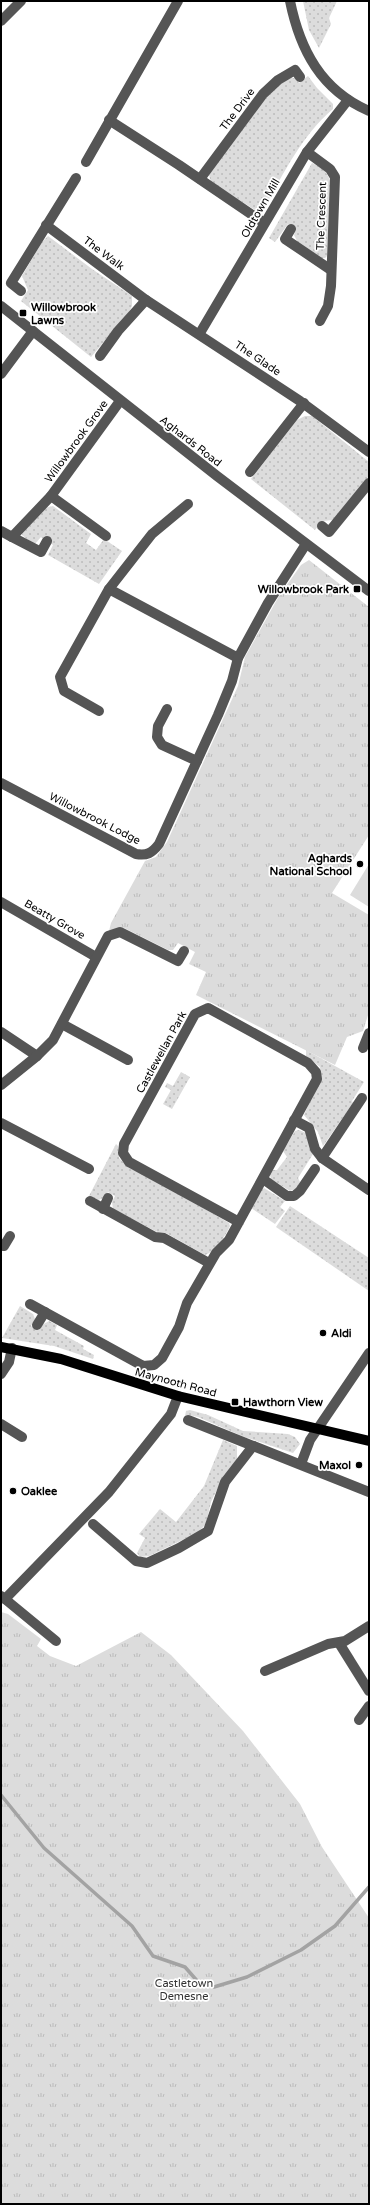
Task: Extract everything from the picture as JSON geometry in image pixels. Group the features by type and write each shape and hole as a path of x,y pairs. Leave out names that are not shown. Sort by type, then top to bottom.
{"main road":[{"name":"Maynooth Road","path":"1,1347 61,1359 178,1396 369,1441"}],"street":[{"path":"1,21 21,1"},
{"path":"86,162 178,1"},
{"path":"290,1 300,40 307,55 331,86 348,100 369,111"},
{"name":"The Drive","path":"200,179 270,86 295,70 300,77"},
{"name":"Oldtown Mill","path":"200,333 307,152 348,100"},
{"path":"109,120 200,179 264,223"},
{"name":"The Crescent","path":"307,152 330,169 335,177 328,306 320,321"},
{"path":"21,291 11,283 76,178"},
{"name":"The Walk","path":"46,225 146,300 200,333"},
{"name":"The Crescent","path":"291,229 285,239 331,270"},
{"path":"100,356 118,332 146,300"},
{"name":"Aghards Road","path":"1,306 120,401 369,592"},
{"path":"1,374 33,332"},
{"name":"The Glade","path":"200,333 304,404 369,452"},
{"name":"Willowbrook Grove","path":"12,537 51,496 120,401"},
{"path":"250,472 304,404"},
{"path":"322,526 329,532 369,483"},
{"name":"Willowbrook Grove","path":"51,496 106,536"},
{"path":"99,711 64,691 60,677 109,589 152,534 188,504"},
{"path":"1,531 41,552 47,541"},
{"path":"109,589 238,658 268,603 306,544"},
{"name":"Willowbrook Lodge","path":"1,783 136,854 148,854 159,844 218,715 232,681 238,658"},
{"path":"167,709 158,726 156,737 162,745 197,761"},
{"name":"Beatty Grove","path":"1,902 96,957"},
{"path":"1,1084 37,1056 53,1040 108,936 120,932 178,961 184,951"},
{"name":"Castlewellan Park","path":"30,1304 143,1366 150,1366 162,1358 179,1327 187,1303 209,1263 216,1253 229,1240 239,1222 294,1120 317,1079 316,1072 313,1067 208,1008 195,1014 124,1144 123,1154 129,1162 239,1222"},
{"path":"62,1024 128,1060"},
{"path":"1,1032 37,1056"},
{"path":"363,1048 369,1033"},
{"path":"322,1158 362,1098"},
{"path":"294,1120 309,1128 315,1149 322,1158 369,1190"},
{"path":"1,1123 89,1169"},
{"path":"262,1179 287,1196 294,1196 300,1191 315,1169"},
{"path":"104,1209 108,1198"},
{"path":"90,1201 155,1237 164,1238 209,1263"},
{"path":"1,1244 4,1246 10,1236"},
{"path":"37,1325 45,1312"},
{"path":"1,1374 9,1362 12,1348"},
{"path":"301,1464 306,1447 369,1354"},
{"path":"56,1641 3,1597 109,1492 171,1414 178,1396"},
{"path":"188,1420 369,1492"},
{"path":"1,1424 22,1437"},
{"path":"93,1524 136,1561 147,1563 179,1548 208,1531 212,1522 214,1510 225,1482 243,1461 253,1446"},
{"path":"265,1671 328,1644 339,1643 369,1626"},
{"path":"339,1643 369,1691"},
{"path":"359,1720 369,1706"}],"green space":[{"path":"303,1 337,1 329,18 331,24 319,48 309,30"},
{"path":"308,76 317,88 333,104 333,109 322,119 294,155 264,208 260,211 255,210 211,182 209,175 211,170 249,118 273,91 284,82 292,78 297,80 299,83"},
{"path":"312,163 324,170 330,181 327,256 325,258 321,258 298,243 294,235 296,230 288,224 275,242 269,238"},
{"path":"48,236 92,269 132,296 132,306 129,312 91,357 21,301 28,290 22,276 42,242"},
{"path":"305,416 312,416 369,462 369,476 334,520 322,521 315,530 251,479 297,420"},
{"path":"53,506 91,534 86,543 96,550 104,539 122,551 99,584 48,555 53,545 41,537 34,545 22,535 23,531 45,508"},
{"path":"309,560 369,607 369,835 332,893 369,915 369,1012 363,1031 347,1037 335,1065 196,995 206,972 189,964 195,952 178,943 173,950 168,950 124,928 109,931 111,923 145,861 156,857 167,842 238,686 245,657 279,596 301,565"},
{"path":"369,864 369,907 350,895"},
{"path":"306,1050 364,1082 352,1101 353,1103 323,1146 318,1132 304,1115 321,1077 320,1067 306,1056"},
{"path":"181,1072 190,1077 172,1109 163,1104 171,1090 165,1087 167,1083 173,1086"},
{"path":"299,1130 306,1133 313,1154 298,1178 300,1182 297,1188 290,1191 271,1179 270,1175 272,1170 277,1170 287,1157 283,1151 295,1131"},
{"path":"116,1144 118,1146 119,1158 129,1168 146,1174 229,1223 230,1226 226,1234 213,1250 205,1255 166,1233 159,1233 113,1209 112,1202 115,1196 108,1192 104,1198 98,1200 89,1196"},
{"path":"264,1188 285,1201 280,1207 285,1211 275,1224 251,1208 260,1191"},
{"path":"290,1206 369,1258 369,1291 276,1227"},
{"path":"20,1306 33,1314 35,1319 31,1326 39,1330 42,1325 49,1321 57,1325 55,1330 84,1346 83,1349 94,1355 93,1359 54,1346 2,1338"},
{"path":"190,1410 208,1415 243,1431 288,1434 295,1437 300,1444 293,1453 242,1436 198,1417 189,1415 185,1416 186,1411"},
{"path":"223,1440 237,1446 237,1460 224,1475 211,1502 206,1524 197,1533 149,1556 140,1557 137,1553 145,1538 139,1534 160,1509 176,1522 204,1486"},
{"name":"Castletown Demesne","path":"1,1612 8,1614 41,1639 37,1646 50,1656 76,1666 141,1632 171,1655 243,1731 300,1804 322,1847 369,1918 369,2204 1,2204"}],"waterway":[{"path":"1,1795 44,1848 132,1926 153,1956 185,1967 199,1983 214,1987 247,1977 301,1950 335,1926 369,1887"}],"place":[{"name":"Willowbrook Lawns","path":"23,313"},
{"name":"Willowbrook Park","path":"357,589"},
{"name":"Aghards National School","path":"360,864"},
{"name":"Aldi","path":"323,1333"},
{"name":"Hawthorn View","path":"235,1402"},
{"name":"Maxol","path":"359,1465"},
{"name":"Oaklee","path":"13,1491"}]}
